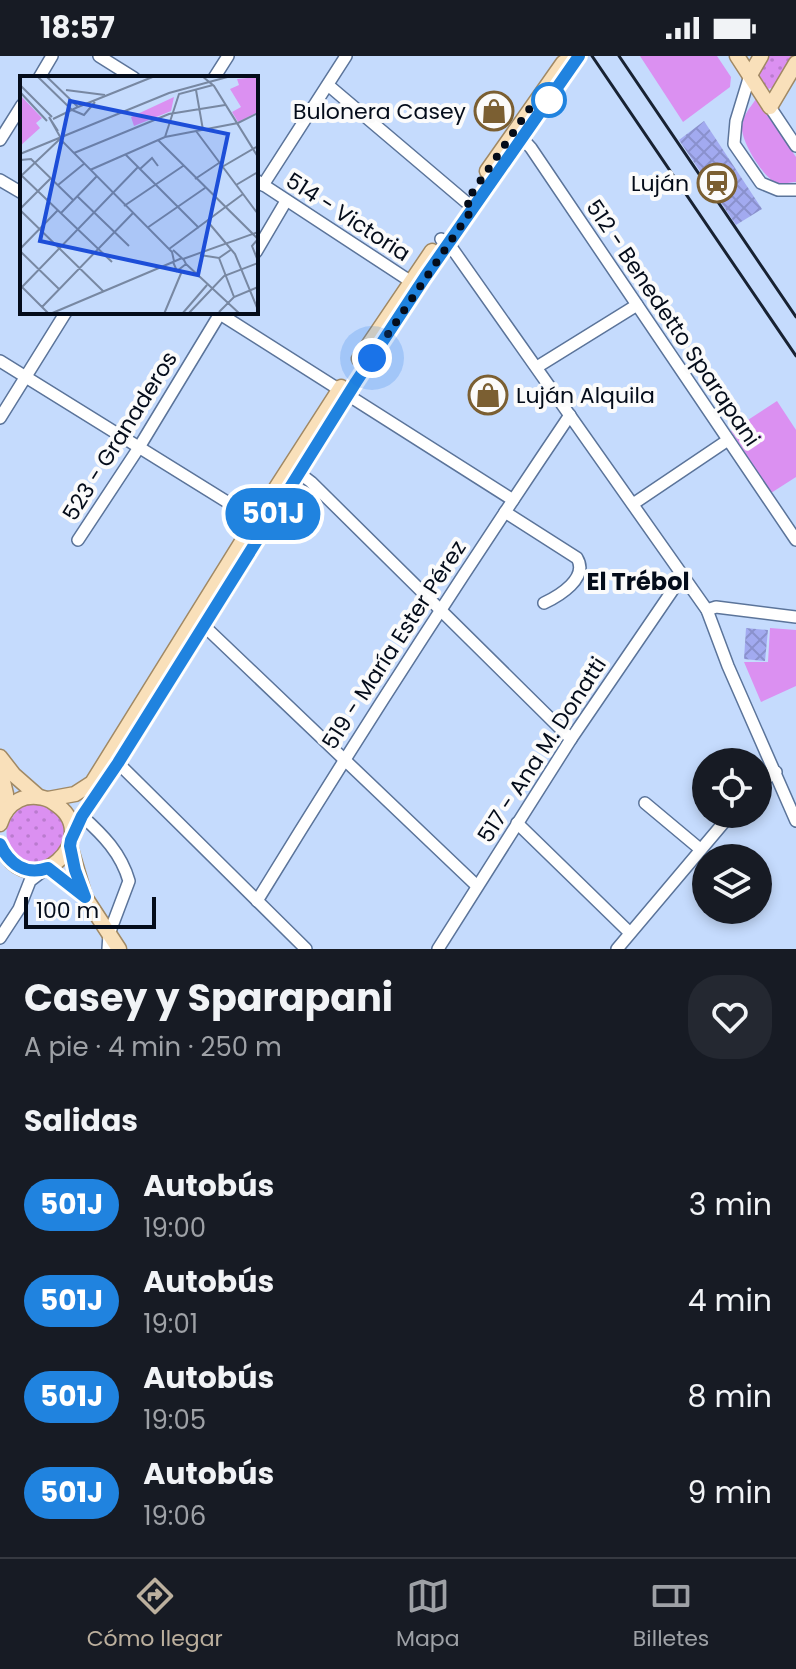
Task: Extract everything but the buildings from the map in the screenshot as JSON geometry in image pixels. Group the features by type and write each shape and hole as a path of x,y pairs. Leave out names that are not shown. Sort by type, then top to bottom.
{"main road":[{"path":"1,851 16,866 33,871 46,870 62,860 82,816 114,761 260,522 414,284 576,56"},
{"path":"737,56 770,107 796,63"},
{"path":"750,75 761,56"},
{"path":"0,757 14,775 67,816 85,897 108,941 119,949"},
{"path":"2,818 19,800 64,797 86,788 114,761"},
{"path":"0,769 6,794 2,818"},
{"path":"46,870 85,897"}],"street":[{"path":"40,76 52,56"},
{"path":"99,56 131,76"},
{"path":"215,76 228,56"},
{"path":"260,183 346,56"},
{"path":"750,75 736,121 734,144 761,183 778,190 796,190"},
{"path":"328,85 470,205"},
{"path":"770,107 796,146"},
{"path":"0,140 20,108"},
{"name":"512 - Benedetto Sparapani","path":"518,134 796,540"},
{"path":"0,180 20,192"},
{"name":"514 - Victoria","path":"260,183 414,284"},
{"path":"258,249 286,201"},
{"path":"445,242 537,367 707,610 728,666 793,806 796,821"},
{"path":"537,367 637,305"},
{"path":"0,418 65,314"},
{"name":"523 - Granaderos","path":"78,540 138,449 218,314"},
{"path":"221,314 513,500"},
{"path":"0,361 260,522"},
{"name":"519 - María Ester Pérez","path":"257,901 344,757 570,415"},
{"path":"633,504 728,440"},
{"path":"294,469 571,739"},
{"path":"505,512 581,563 569,587 544,603"},
{"name":"517 - Ana M. Donatti","path":"440,948 571,739 683,575"},
{"path":"707,610 716,607 796,617"},
{"path":"200,621 477,886"},
{"path":"114,761 306,949"},
{"path":"772,775 776,772"},
{"path":"645,803 694,844"},
{"path":"82,816 116,852 129,881 108,941"},
{"path":"517,823 629,932"},
{"path":"704,844 719,828"},
{"path":"617,949 692,858"},
{"path":"16,866 25,879 25,891"},
{"path":"0,938 19,909 30,881 46,870"},
{"path":"287,949 296,939"}],"shaded area":[{"path":"640,56 717,56 731,77 730,87 683,122"},
{"path":"768,56 794,56 794,59 780,82 766,89 757,74"},
{"path":"756,99 796,157 796,182 779,184 772,180 749,149 742,126 745,115"},
{"path":"777,401 796,430 796,477 771,493 731,431"},
{"path":"770,628 796,630 796,686 761,702 744,662 768,662"},
{"path":"27,801 48,803 67,827 58,859 25,866 11,848 6,832 8,825"}],"railway":[{"path":"592,56 796,356"},
{"path":"619,56 796,317"}],"bus line":[{"name":"501J","path":"0,844 4,854 16,866 33,871 48,868 85,897 70,846 82,816 356,382 579,56"}],"place":[{"name":"Bulonera Casey","path":"494,111"},
{"name":"Luján","path":"717,183"},
{"name":"Luján Alquila","path":"488,395"}],"district":[{"name":"El Trébol","path":"638,581"}],"route":[{"path":"372,358 473,208 466,202 514,131 530,108 549,100"}]}
